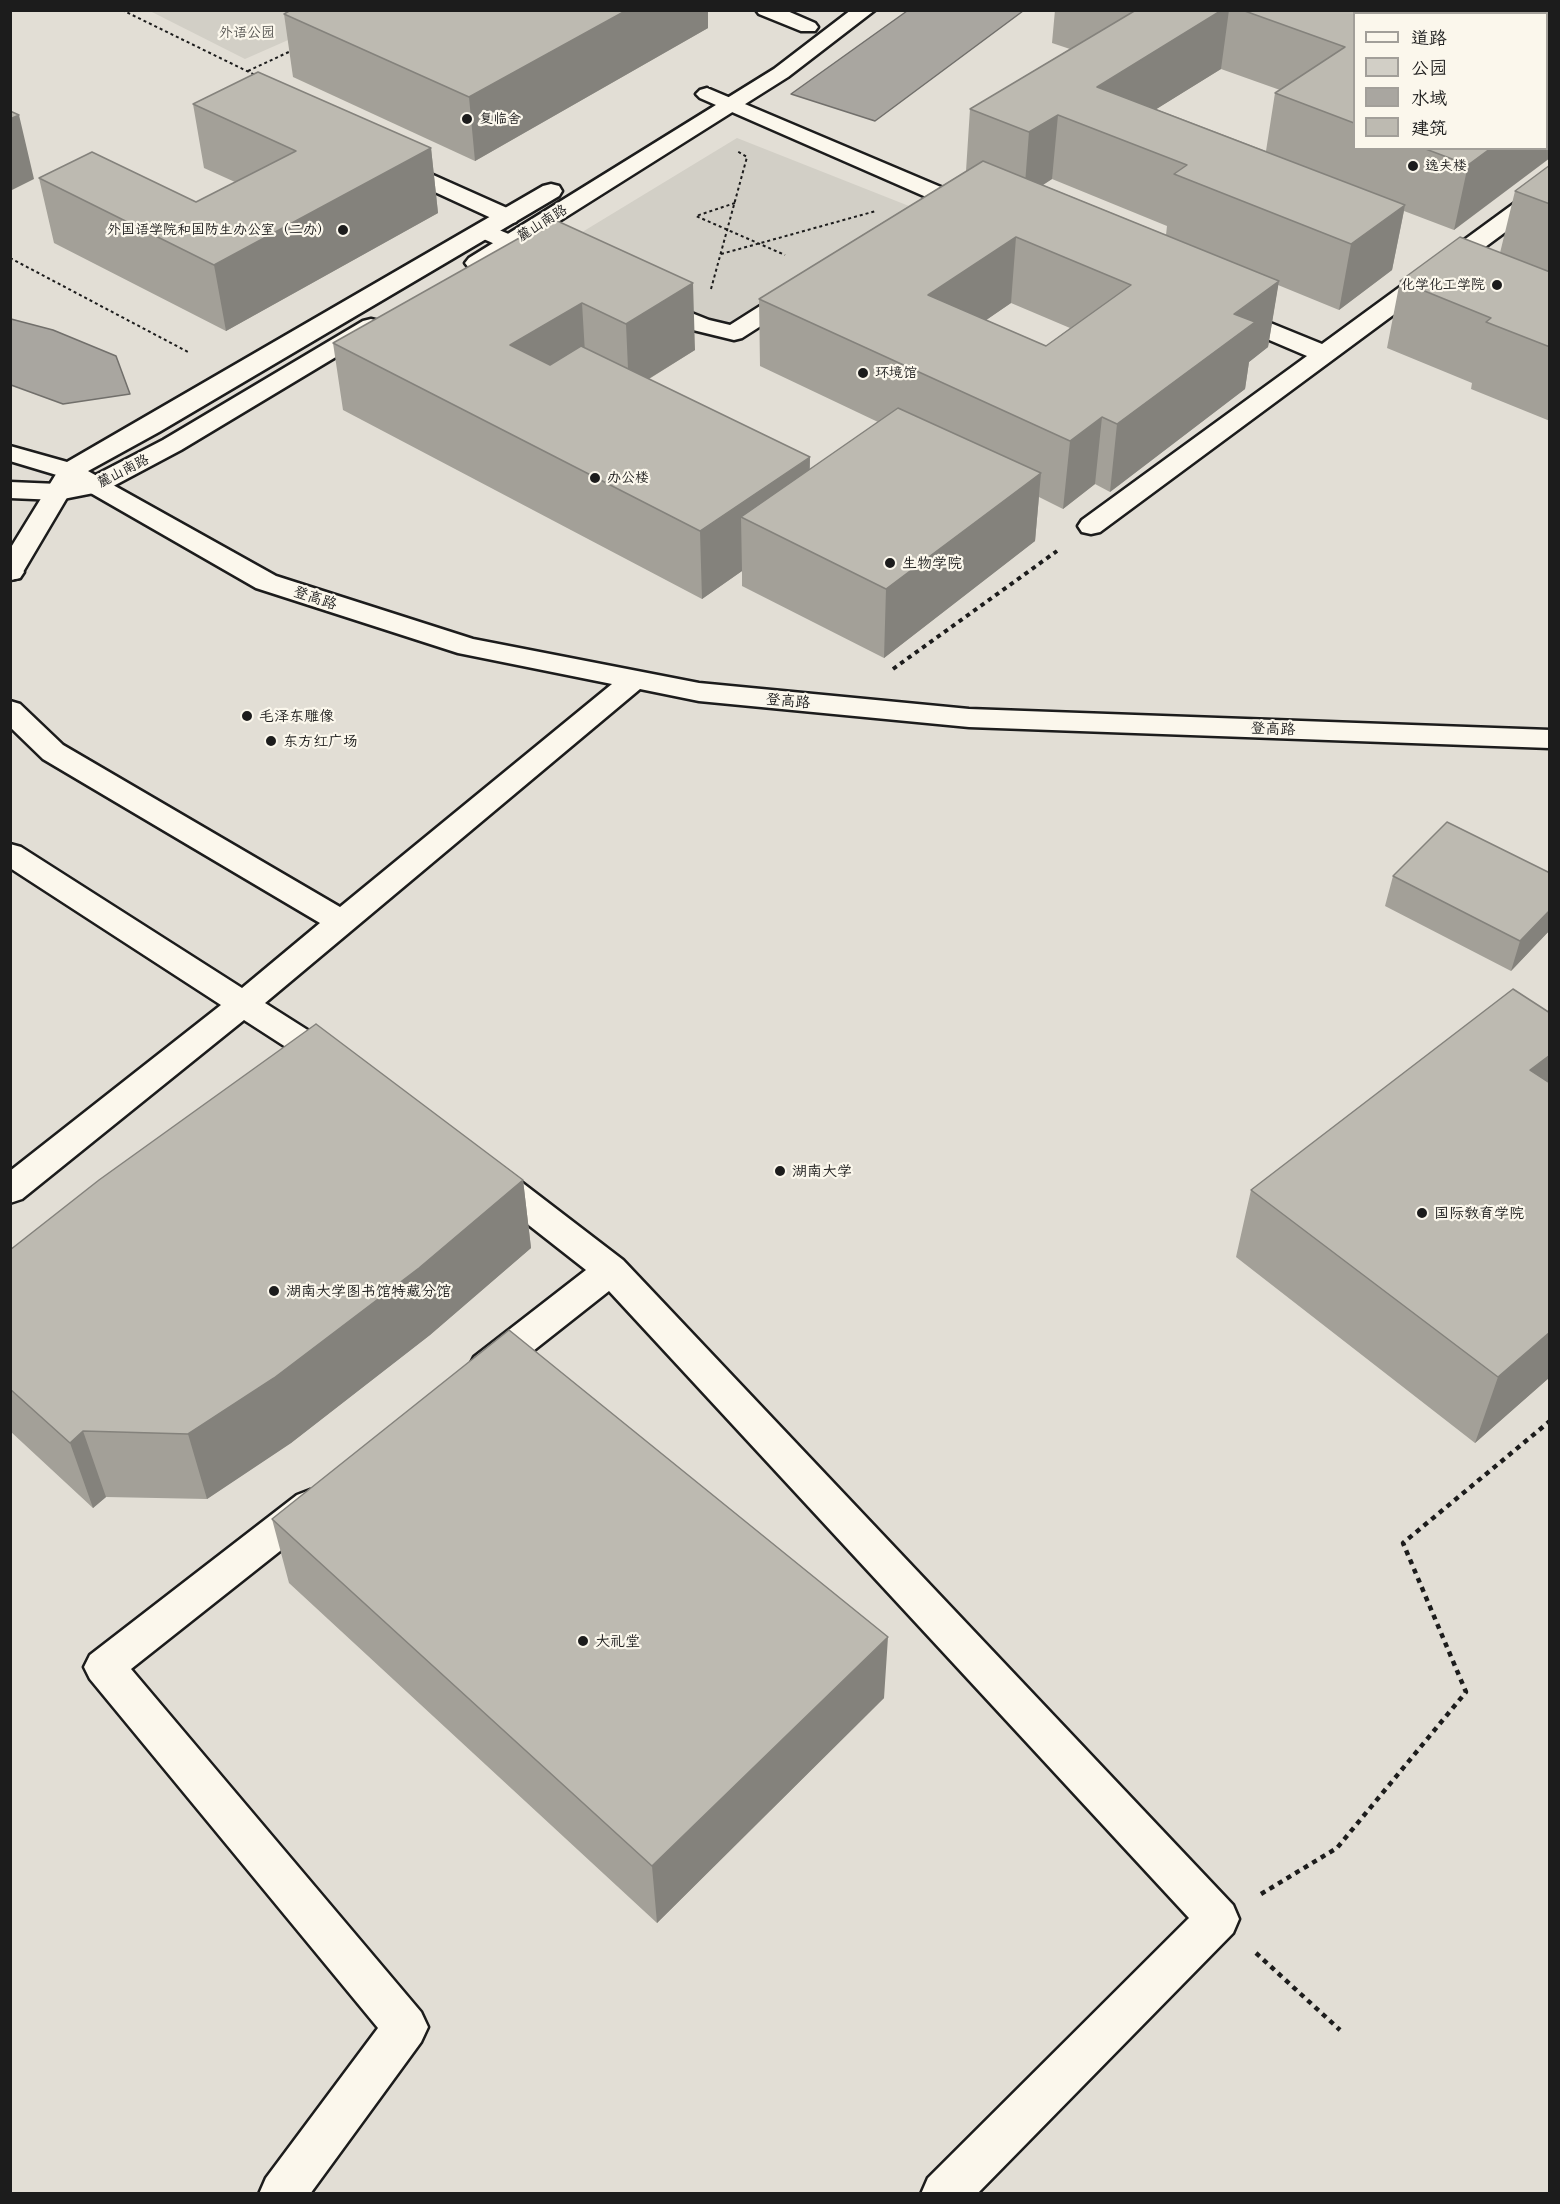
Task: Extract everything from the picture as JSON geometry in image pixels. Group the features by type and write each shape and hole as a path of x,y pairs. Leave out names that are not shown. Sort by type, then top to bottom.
{"street":[{"path":"766,10 808,27"},
{"path":"779,47 830,10"},
{"name":"麓山南路","path":"459,273 732,105 780,73 865,10"},
{"name":"麓山南路","path":"64,482 236,377 485,231 759,61"},
{"path":"707,94 928,200 992,217"},
{"path":"380,159 508,217"},
{"path":"1091,526 1550,188"},
{"path":"485,231 564,266"},
{"path":"638,298 702,325 734,333 828,273"},
{"path":"1202,304 1324,354"},
{"name":"麓山南路","path":"95,486 172,444 388,316"},
{"path":"10,453 64,482"},
{"path":"10,490 64,482"},
{"path":"10,572 64,482"},
{"name":"登高路","path":"64,482 95,486 266,582 468,647 699,692 969,718 1550,739"},
{"path":"10,1190 243,1004 634,680"},
{"path":"10,710 53,752 342,922"},
{"path":"10,854 359,1079"},
{"path":"462,1155 611,1270 1218,1919 944,2193"},
{"path":"461,1388 611,1270"},
{"path":"282,2193 406,2027 104,1666 339,1483"}],"path":[{"path":"122,10 258,76"},
{"path":"247,71 299,46"},
{"path":"694,128 747,157 702,325"},
{"path":"721,255 928,200"},
{"path":"735,203 696,216 828,273"},
{"path":"10,258 236,377"},
{"path":"841,706 1091,526"},
{"path":"1340,2030 1218,1919 1337,1848 1466,1692 1402,1543 1550,1421"}],"shaded area":[{"name":"湖南大学","path":"11,11 1507,11 1353,12 1353,150 1548,150 1549,73 1549,2193 11,2194"}],"green space":[{"name":"外语公园","path":"150,11 281,11 320,26 245,59"},
{"path":"737,138 909,206 726,328 551,251"}],"water":[{"path":"907,11 1023,11 875,121 791,94"},
{"path":"11,319 53,330 116,356 130,394 63,404 11,385"}],"building":[{"path":"291,10 627,10 469,97 284,14"},
{"path":"1136,10 1222,10 1097,87 1405,205 1351,244 1174,174 1187,165 1058,115 1029,132 970,109"},
{"path":"1242,10 1414,10 1418,12 1353,12 1353,123 1275,93 1345,47"},
{"path":"1548,56 1550,57 1550,106 1548,107"},
{"path":"258,72 431,148 214,265 39,178 92,152 196,202 296,151 193,104"},
{"path":"10,111 19,115 10,119"},
{"path":"1428,150 1488,150 1468,165"},
{"path":"983,161 1279,281 1234,314 1255,322 1117,424 1102,417 1070,441 759,299","holes":["1016,237 1131,285 1046,346 928,295"]},
{"path":"1550,165 1550,204 1515,191"},
{"path":"553,219 693,283 626,324 582,303 510,345 550,365 581,346 810,457 700,531 333,343"},
{"path":"1460,237 1550,272 1550,347 1486,322 1491,318 1400,281"},
{"path":"898,408 1041,473 886,589 741,517"},
{"path":"1447,822 1550,873 1550,910 1520,941 1393,876"},
{"name":"国际教育学院","path":"1513,989 1550,1013 1550,1055 1530,1070 1550,1083 1550,1332 1498,1377 1251,1190"},
{"name":"湖南大学图书馆特藏分馆","path":"316,1024 523,1180 419,1268 274,1378 188,1434 83,1431 70,1443 10,1389 10,1250 99,1180"},
{"name":"大礼堂","path":"509,1330 888,1637 652,1866 272,1519"}],"place":[{"name":"复临舍","path":"467,119"},
{"name":"逸夫楼","path":"1413,166"},
{"name":"外国语学院和国防生办公室（二办）","path":"343,230"},
{"name":"化学化工学院","path":"1497,285"},
{"name":"环境馆","path":"863,373"},
{"name":"办公楼","path":"595,478"},
{"name":"生物学院","path":"890,563"},
{"name":"毛泽东雕像","path":"247,716"},
{"name":"东方红广场","path":"271,741"},
{"name":"湖南大学","path":"780,1171"},
{"name":"国际教育学院","path":"1422,1213"},
{"name":"湖南大学图书馆特藏分馆","path":"274,1291"},
{"name":"大礼堂","path":"583,1641"}]}
